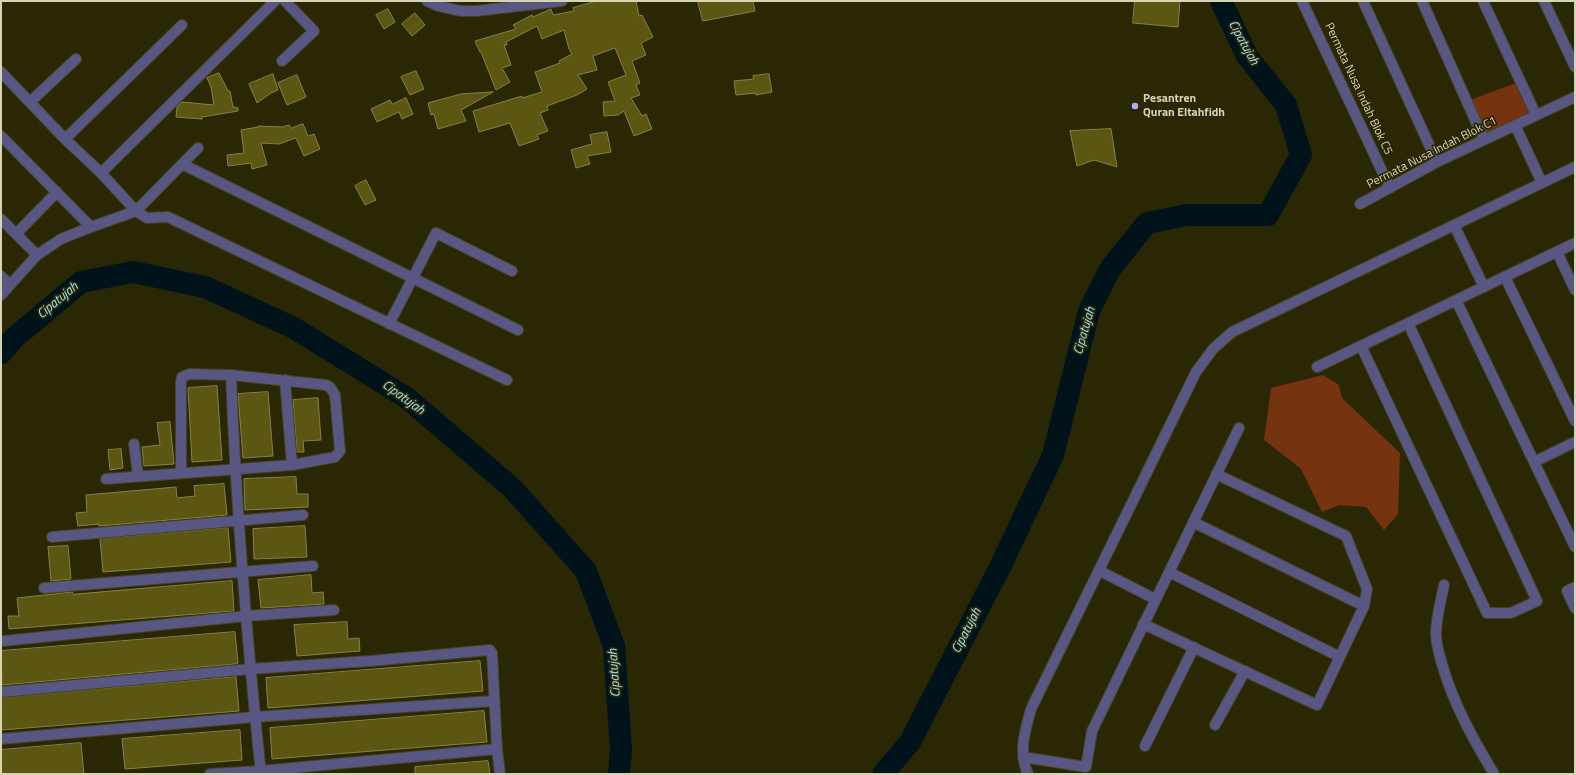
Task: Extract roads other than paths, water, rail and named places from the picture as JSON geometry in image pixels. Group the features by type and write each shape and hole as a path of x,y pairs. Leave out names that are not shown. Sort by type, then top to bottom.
{"street":[{"path":"101,173 275,1"},
{"path":"282,61 314,31 285,1"},
{"path":"427,1 438,6 460,11 476,11 562,1"},
{"name":"Permata Nusa Indah Blok C5","path":"1302,1 1390,188"},
{"path":"1362,1 1437,162"},
{"path":"1422,1 1484,140"},
{"path":"1483,1 1536,115"},
{"path":"1544,1 1575,67"},
{"path":"65,139 182,25"},
{"path":"30,102 76,59"},
{"path":"1,72 65,139 101,173 136,211 147,218 168,217 506,380"},
{"name":"Permata Nusa Indah Blok C1","path":"1360,204 1437,162 1575,97"},
{"path":"1515,125 1542,183"},
{"path":"1,136 90,226"},
{"path":"1,295 37,255 61,238 90,226 136,211 198,148"},
{"path":"182,164 518,330"},
{"path":"1028,774 1023,763 1024,735 1031,709 1100,571 1196,372 1213,349 1232,332 1575,167"},
{"path":"16,234 57,192"},
{"path":"1,219 37,255"},
{"path":"1454,225 1484,287"},
{"path":"389,324 436,233 512,271"},
{"path":"1317,367 1575,243"},
{"path":"1557,252 1575,290"},
{"path":"1,276 10,285"},
{"path":"1505,277 1575,421"},
{"path":"1456,300 1575,547"},
{"path":"1361,346 1487,613 1511,613 1536,600 1408,323"},
{"path":"106,479 275,467 335,457 341,447 335,395 333,390 326,385 231,374 189,374 182,377 180,381 181,473"},
{"path":"231,374 234,469 240,521 242,571 260,772"},
{"path":"285,380 292,465"},
{"path":"1023,757 1070,769 1086,767 1092,731 1239,428"},
{"path":"1534,462 1575,442"},
{"path":"134,444 138,476"},
{"path":"1143,624 1317,705 1364,606 1367,588 1346,536 1216,474"},
{"path":"52,537 303,516"},
{"path":"1193,522 1364,606"},
{"path":"44,588 313,566"},
{"path":"1100,571 1155,599"},
{"path":"1168,572 1340,656"},
{"path":"1444,585 1438,614 1436,634 1446,679 1456,704 1494,774"},
{"path":"1575,587 1567,591 1575,608"},
{"path":"3,641 246,616 334,610"},
{"path":"1145,746 1194,647"},
{"path":"1,692 250,669 370,661 488,650 492,653 497,750 500,774"},
{"path":"1215,725 1245,671"},
{"path":"1,739 255,717 494,702"},
{"path":"210,774 260,772 497,750"}],"waterway":[{"name":"Cipatujah","path":"883,774 910,742 1000,567 1053,455 1089,311 1110,269 1147,223 1187,215 1268,215 1301,155 1286,105 1247,56 1221,1"},
{"name":"Cipatujah","path":"1,353 14,338 81,282 133,272 205,287 294,328 407,398 512,488 586,571 614,646 621,750 619,774"}],"place":[{"name":"Pesantren Quran Eltahfidh","path":"1135,106"}]}
